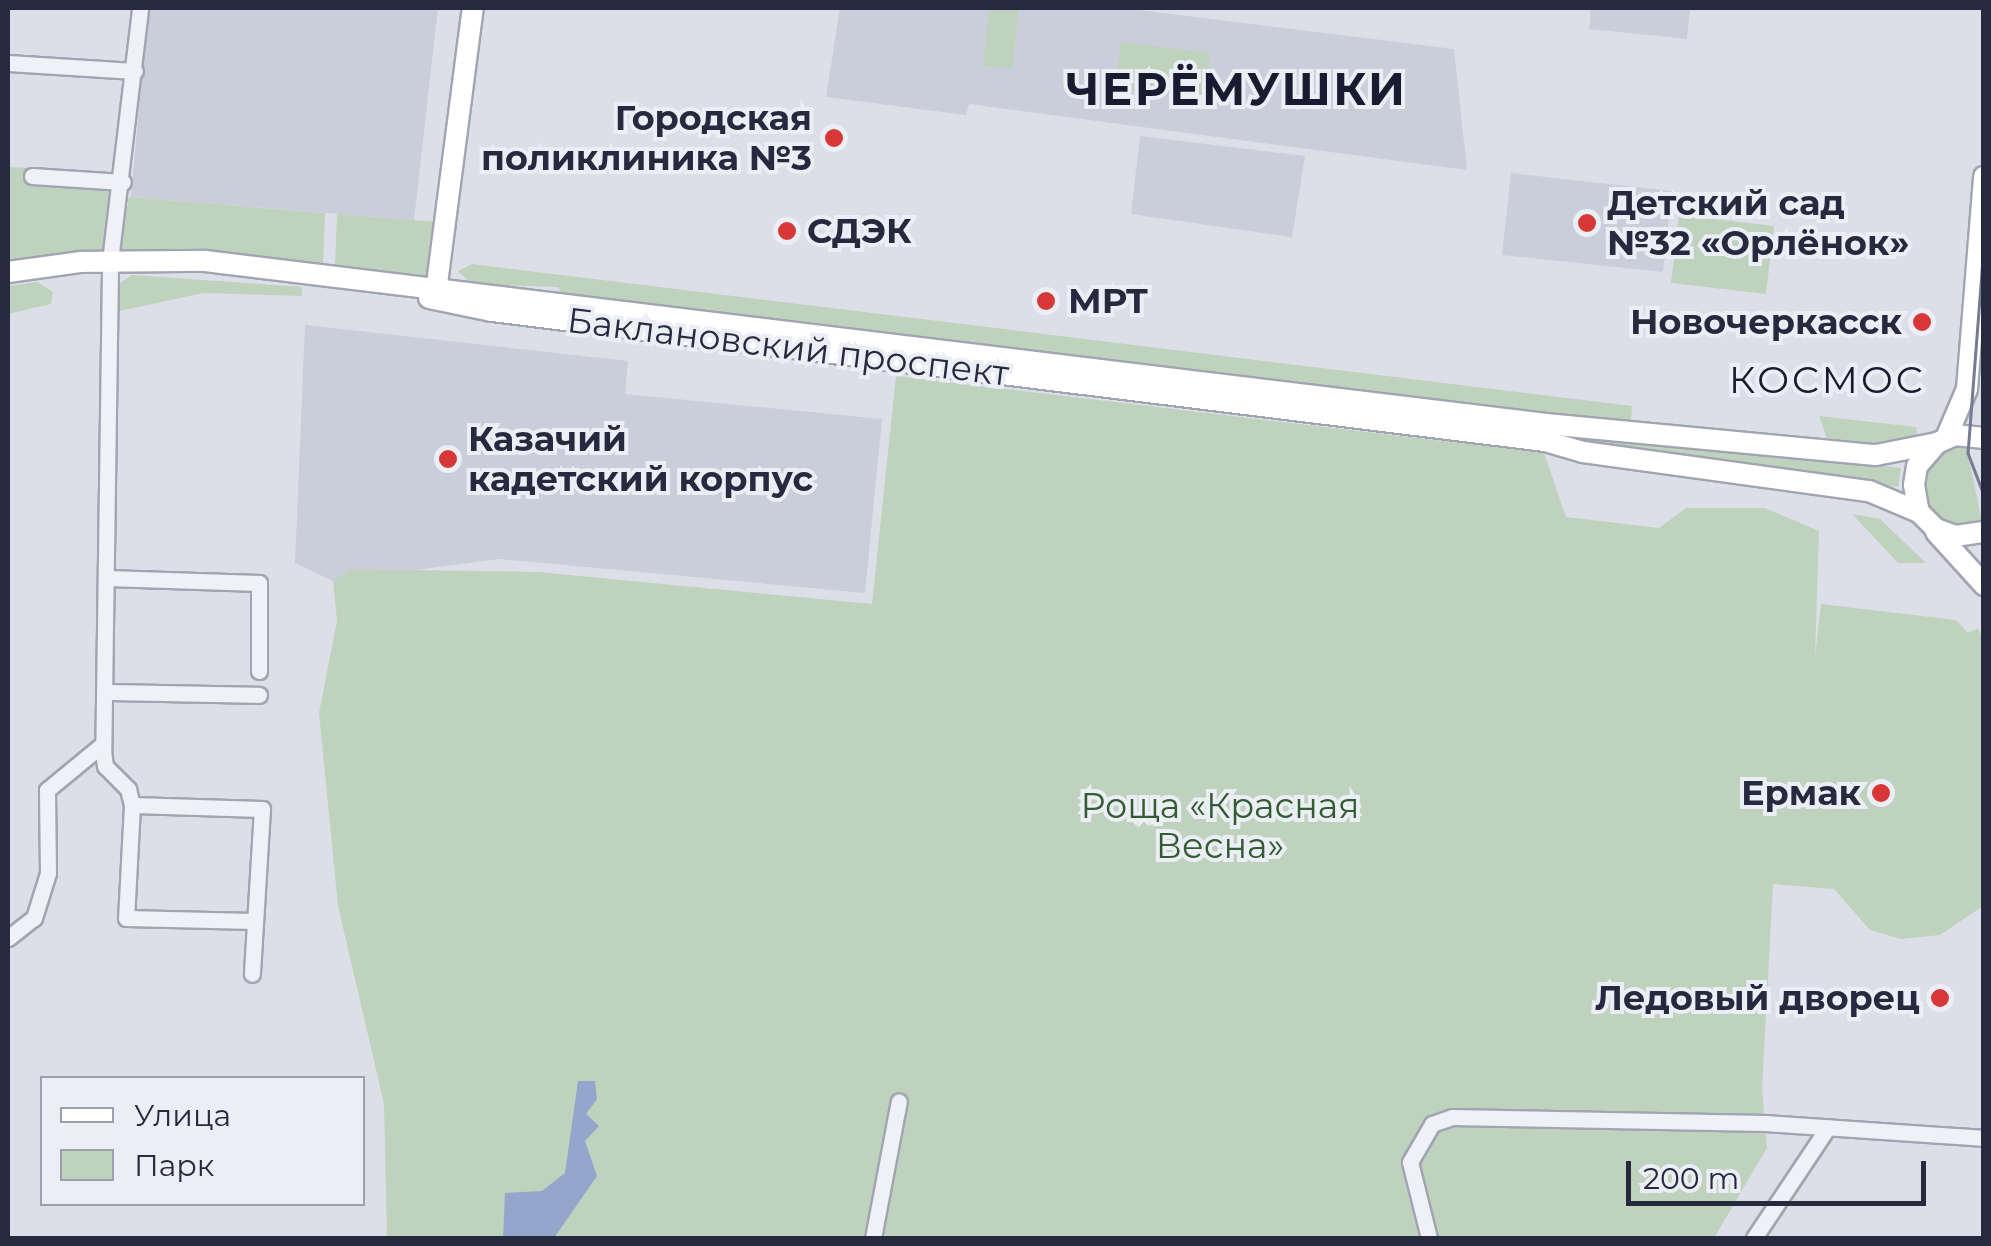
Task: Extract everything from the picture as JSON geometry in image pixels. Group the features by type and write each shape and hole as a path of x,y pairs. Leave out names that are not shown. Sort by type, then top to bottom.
{"main road":[{"path":"436,294 472,8"},
{"path":"1984,177 1967,390 1941,440 1917,466 1924,517 1984,585"},
{"name":"Баклановский проспект","path":"8,272 205,262 1868,491 1955,536 1983,533"},
{"name":"Баклановский проспект","path":"8,280 110,265"},
{"name":"Баклановский проспект","path":"436,294 1570,425 1876,456 1941,440 1984,438"},
{"path":"1983,533 1976,546 1984,576"}],"street":[{"path":"140,8 123,182 110,265 105,766 128,789 132,805 126,918 254,921"},
{"path":"8,63 135,71"},
{"path":"32,176 123,182"},
{"path":"1568,448 1570,425"},
{"path":"107,578 258,584 259,670"},
{"path":"104,692 258,695"},
{"path":"8,938 34,918 48,874 46,790 103,744"},
{"path":"132,805 262,808 252,974"},
{"path":"873,1238 900,1101"},
{"path":"1429,1238 1410,1162 1432,1124 1452,1117 1766,1117 1828,1127 1984,1138"},
{"path":"1754,1238 1828,1127"}],"shaded area":[{"path":"148,8 438,8 414,220 131,197"},
{"path":"840,8 1122,8 1454,49 1467,170 969,104 966,115 826,97"},
{"path":"1591,8 1690,8 1687,39 1589,29"},
{"path":"1140,136 1305,156 1292,237 1131,214"},
{"name":"Детский сад №32 «Орлёнок»","path":"1511,173 1672,191 1663,272 1502,255"},
{"path":"305,325 628,361 625,394 882,419 865,593 499,559 333,581 295,563"}],"green space":[{"path":"989,8 1019,8 1012,69 983,66"},
{"path":"1121,42 1210,53 1204,98 1115,87"},
{"path":"8,167 29,168 28,184 114,190 108,248 8,263"},
{"path":"129,197 325,213 323,267 120,249"},
{"path":"337,214 439,222 430,276 335,267"},
{"path":"1679,215 1774,226 1766,294 1671,283"},
{"path":"472,264 1632,406 1631,422 1551,418 563,296 558,287 472,284 458,271"},
{"path":"132,275 302,287 302,296 203,293 115,312 116,286"},
{"path":"37,282 53,292 51,304 8,314 8,286"},
{"name":"Роща «Красная Весна»","path":"896,376 1544,453 1566,517 1659,528 1686,508 1765,508 1819,531 1815,657 1821,604 1956,620 1968,633 1978,628 1983,639 1983,906 1940,935 1901,939 1870,930 1834,889 1773,884 1762,1089 1767,1148 1714,1238 387,1238 384,1104 338,906 319,713 337,621 333,581 351,569 538,572 872,604"},
{"path":"1819,416 1916,427 1917,434 1883,444 1827,438"},
{"path":"1574,434 1660,437 1901,468 1898,487 1579,446"},
{"path":"1965,439 1983,527 1958,531 1930,516 1919,494 1925,463 1935,450"},
{"path":"1852,514 1880,519 1926,563 1898,563"}],"water":[{"path":"578,1081 595,1081 597,1099 586,1114 599,1126 585,1141 597,1176 554,1238 503,1238 505,1193 542,1191 565,1173"}],"tram line":[{"path":"1984,246 1968,453 1984,495"}],"place":[{"name":"Городская поликлиника №3","path":"834,138"},
{"name":"Детский сад №32 «Орлёнок»","path":"1587,223"},
{"name":"СДЭК","path":"787,231"},
{"name":"МРТ","path":"1046,301"},
{"name":"Новочеркасск","path":"1922,322"},
{"name":"Казачий кадетский корпус","path":"448,459"},
{"name":"Ермак","path":"1881,793"},
{"name":"Ледовый дворец","path":"1940,998"}],"district":[{"name":"ЧЕРЁМУШКИ","path":"1237,89"},
{"name":"КОСМОС","path":"1827,380"}]}
